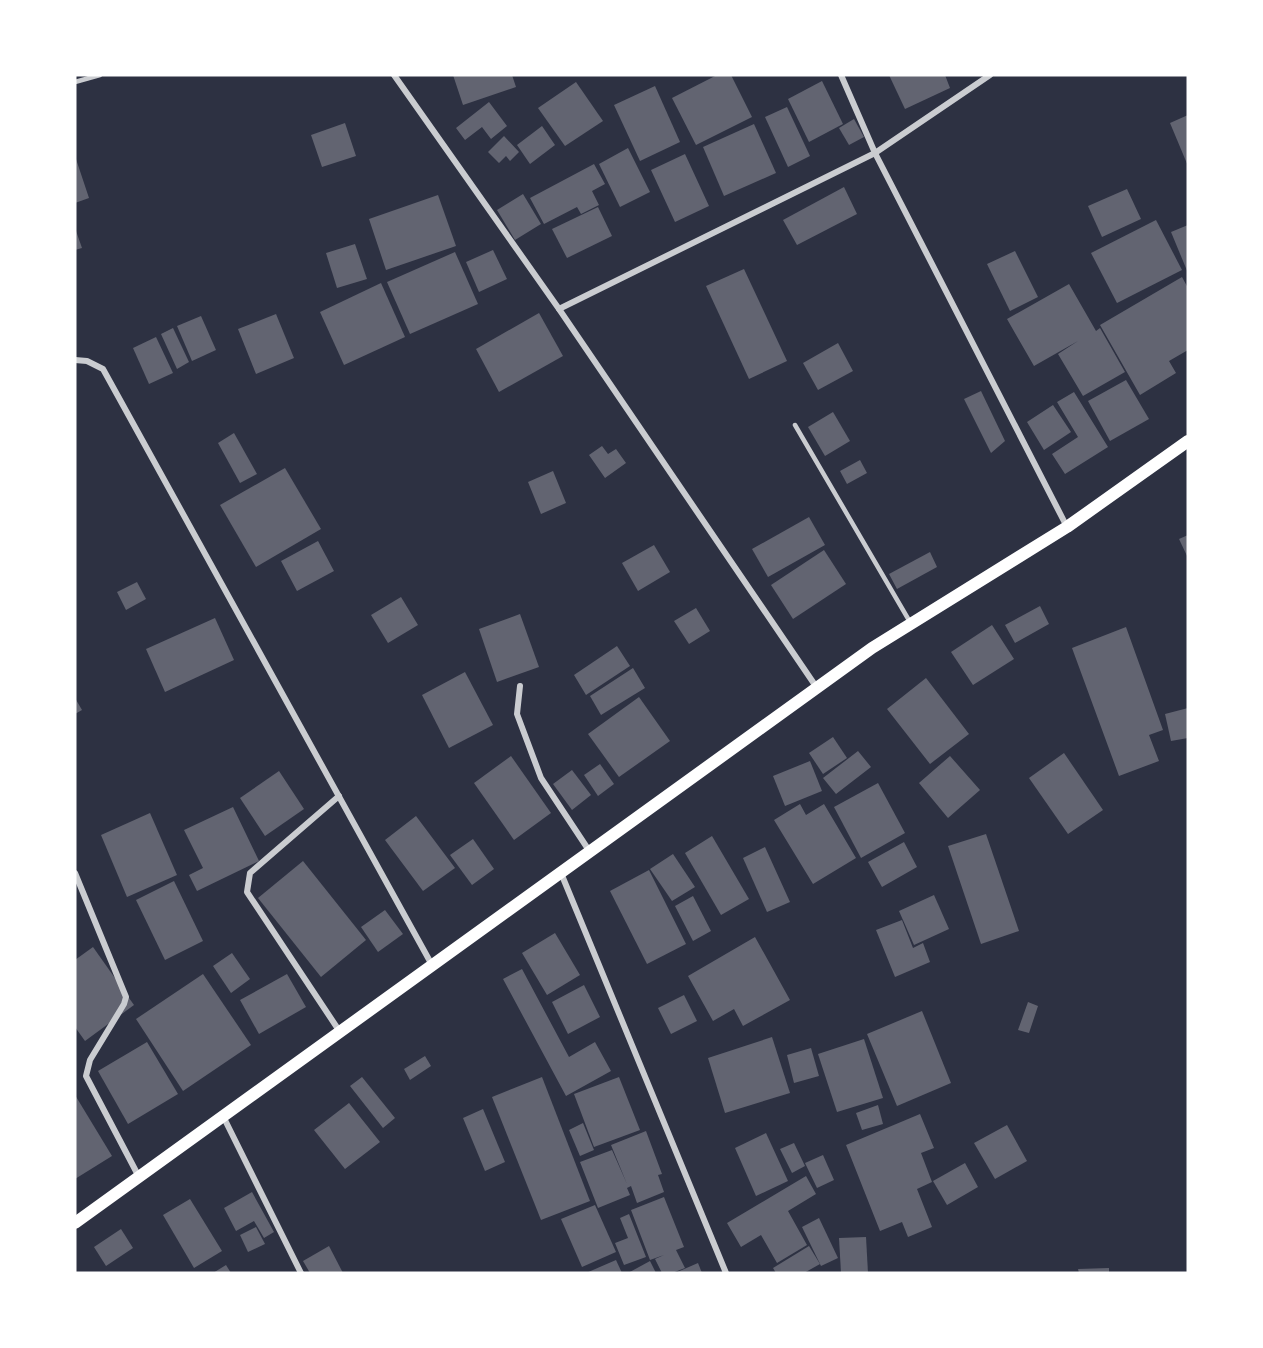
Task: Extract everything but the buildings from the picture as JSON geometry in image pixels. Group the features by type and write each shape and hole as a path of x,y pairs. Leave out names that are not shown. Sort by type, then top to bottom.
{"main road":[{"path":"75,1223 817,688 911,624 1067,527 1188,441"}],"street":[{"path":"394,75 559,309 817,688"},
{"path":"841,75 875,153 1067,527"},
{"path":"559,309 875,153 990,75"},
{"path":"75,360 87,361 103,369 432,966"},
{"path":"520,687 517,714 541,778 590,852"},
{"path":"339,796 250,873 246,883 247,892 340,1032"},
{"path":"75,873 126,997 90,1060 86,1076 139,1176"},
{"path":"561,873 726,1273"},
{"path":"223,1116 301,1273"}],"lane":[{"path":"75,82 100,75"},
{"path":"795,425 911,624"}]}
